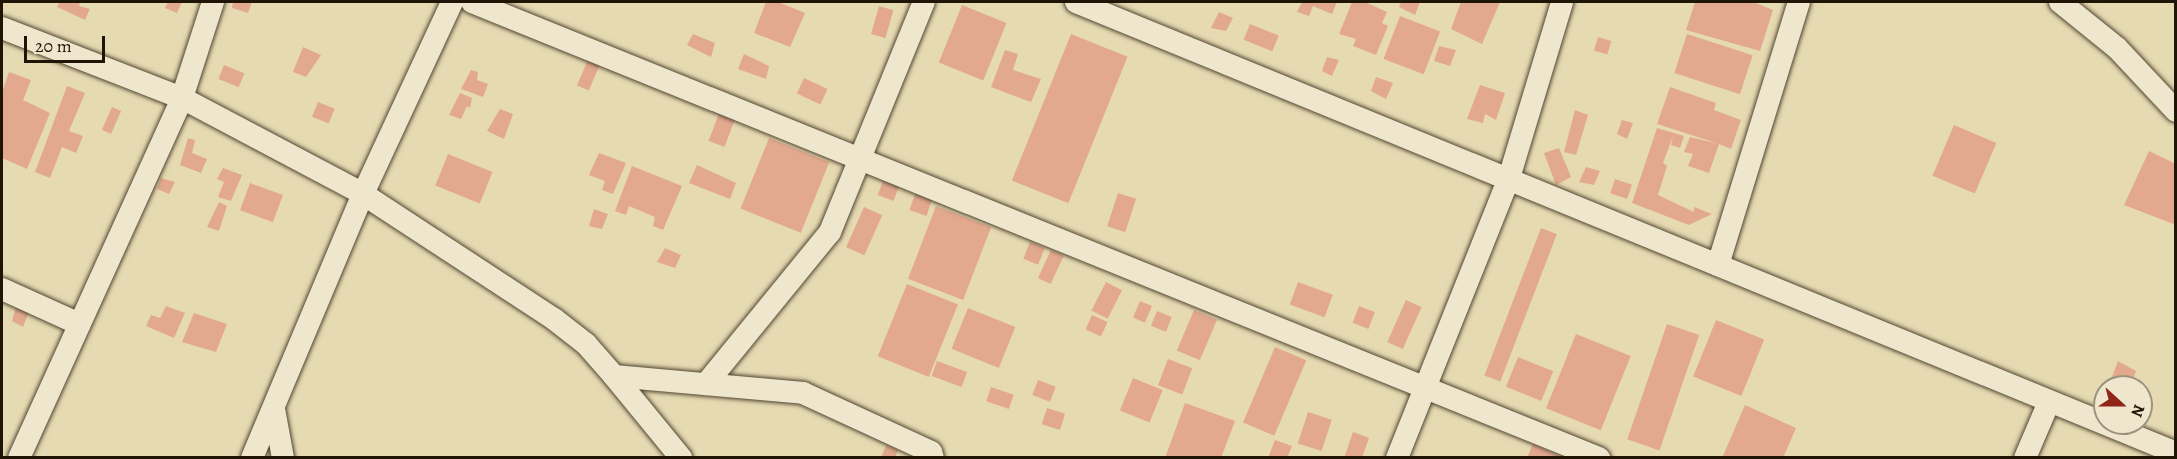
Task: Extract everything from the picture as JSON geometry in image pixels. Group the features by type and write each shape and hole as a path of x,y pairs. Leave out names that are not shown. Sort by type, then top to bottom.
{"street":[{"path":"20,458 182,98 213,2"},
{"path":"252,458 363,194 452,2"},
{"path":"472,2 1423,384 1599,458"},
{"path":"706,384 818,249 862,160 924,2"},
{"path":"1077,2 2175,453"},
{"path":"1397,458 1423,384 1509,178 1562,2"},
{"path":"1718,265 1799,2"},
{"path":"2060,2 2117,48 2175,111"},
{"path":"2,28 182,98 363,194 554,319 586,344 681,458"},
{"path":"2,289 79,324"},
{"path":"614,376 803,393 931,452 933,458"},
{"path":"2025,458 2049,402"},
{"path":"274,409 283,458"}],"building":[{"path":"60,2 80,2 79,6 90,9 85,20 57,7"},
{"path":"168,2 182,2 177,13 165,8"},
{"path":"233,2 252,2 248,13 232,8"},
{"path":"766,2 778,2 805,13 790,47 754,33"},
{"path":"1302,2 1337,2 1332,14 1313,6 1309,16 1297,12"},
{"path":"1352,2 1365,2 1387,12 1382,23 1388,26 1376,55 1353,46 1356,39 1339,34"},
{"path":"1401,2 1420,2 1415,15 1399,7"},
{"path":"1461,2 1500,2 1482,44 1451,29"},
{"path":"1695,2 1753,2 1773,10 1760,51 1686,30"},
{"path":"962,5 1007,23 983,80 939,62"},
{"path":"879,6 893,10 885,38 871,34"},
{"path":"1219,12 1233,18 1226,31 1211,28"},
{"path":"1400,16 1440,31 1424,74 1384,59"},
{"path":"1250,24 1279,36 1272,51 1244,40"},
{"path":"693,34 715,43 711,57 687,45"},
{"path":"1071,34 1128,57 1068,203 1012,180"},
{"path":"1687,34 1753,55 1740,94 1674,73"},
{"path":"1598,37 1611,41 1607,54 1594,50"},
{"path":"1439,46 1456,50 1450,66 1434,61"},
{"path":"303,47 321,55 306,77 293,72"},
{"path":"1005,50 1018,54 1013,70 1041,79 1031,102 991,87"},
{"path":"744,54 769,66 766,79 738,69"},
{"path":"589,57 601,62 589,91 577,86"},
{"path":"1327,57 1339,60 1332,76 1322,71"},
{"path":"224,65 244,73 239,87 218,79"},
{"path":"471,70 478,72 477,80 488,84 483,97 461,89"},
{"path":"9,72 31,80 23,100 50,113 27,169 2,158 2,92"},
{"path":"1376,77 1393,83 1386,99 1371,91"},
{"path":"804,78 828,89 820,104 797,93"},
{"path":"1480,85 1505,93 1496,120 1485,114 1483,123 1467,119"},
{"path":"67,86 85,93 69,131 83,136 76,153 62,147 50,178 35,172"},
{"path":"1670,87 1716,103 1714,110 1741,120 1731,149 1657,124"},
{"path":"460,93 472,98 470,108 467,106 461,119 449,115"},
{"path":"318,102 335,109 329,124 312,117"},
{"path":"112,107 121,111 111,134 102,130"},
{"path":"500,109 513,114 504,139 487,131"},
{"path":"1575,110 1588,115 1576,155 1564,152"},
{"path":"720,111 736,117 724,147 709,141"},
{"path":"1622,120 1633,123 1627,139 1617,134"},
{"path":"1954,125 1996,143 1975,194 1933,176"},
{"path":"1657,128 1684,136 1680,148 1671,145 1673,136 1663,163 1667,166 1658,195 1694,212 1694,207 1712,214 1689,225 1632,203"},
{"path":"1690,137 1719,144 1709,173 1688,166 1693,154 1684,152"},
{"path":"188,138 195,140 192,153 207,159 201,173 180,165"},
{"path":"769,138 829,162 801,233 741,208"},
{"path":"1559,148 1571,177 1556,185 1544,153"},
{"path":"2149,151 2176,164 2176,225 2124,205"},
{"path":"599,153 626,163 613,194 602,190 605,181 589,175"},
{"path":"448,154 493,172 480,204 435,186"},
{"path":"697,165 736,183 730,199 689,183"},
{"path":"632,166 682,186 663,230 653,226 655,217 629,206 626,215 615,211"},
{"path":"1586,167 1600,171 1594,185 1579,182"},
{"path":"223,168 242,175 231,201 218,197 224,182 217,179"},
{"path":"161,178 175,182 169,194 157,189"},
{"path":"1615,179 1632,185 1627,199 1610,193"},
{"path":"883,181 899,187 893,201 878,195"},
{"path":"250,183 283,195 273,222 240,210"},
{"path":"1118,193 1136,199 1125,232 1107,226"},
{"path":"915,194 932,200 926,216 909,210"},
{"path":"219,202 227,206 219,231 207,227"},
{"path":"936,206 991,227 963,300 908,279"},
{"path":"864,207 882,215 864,255 846,247"},
{"path":"594,209 608,214 602,229 589,226"},
{"path":"1541,228 1557,234 1500,382 1484,376"},
{"path":"1030,242 1045,248 1038,265 1023,259"},
{"path":"665,248 681,255 675,268 657,262"},
{"path":"1051,250 1064,256 1051,284 1038,278"},
{"path":"1106,282 1122,290 1108,319 1091,311"},
{"path":"1298,282 1333,295 1325,317 1290,305"},
{"path":"907,284 958,305 929,377 878,356"},
{"path":"1406,300 1422,307 1403,349 1387,342"},
{"path":"1140,301 1152,306 1145,323 1133,318"},
{"path":"166,306 185,313 174,338 146,326 151,315 160,318"},
{"path":"1359,306 1375,312 1368,329 1353,323"},
{"path":"16,307 29,312 23,327 12,321"},
{"path":"968,308 1015,327 999,368 952,349"},
{"path":"1194,310 1217,320 1200,360 1177,351"},
{"path":"1157,311 1172,317 1166,332 1151,326"},
{"path":"194,313 227,324 216,352 182,342"},
{"path":"1092,315 1108,322 1101,337 1085,330"},
{"path":"1716,320 1764,339 1741,396 1693,377"},
{"path":"1667,324 1699,335 1659,450 1627,439"},
{"path":"1576,334 1631,356 1601,430 1546,408"},
{"path":"1275,347 1306,360 1274,436 1243,422"},
{"path":"1518,357 1553,371 1541,401 1506,387"},
{"path":"1168,359 1192,368 1182,394 1158,385"},
{"path":"937,361 967,372 962,387 932,376"},
{"path":"2118,361 2136,371 2134,375 2113,375"},
{"path":"1133,378 1163,390 1150,422 1120,410"},
{"path":"1038,380 1056,387 1050,402 1032,395"},
{"path":"991,387 1014,395 1009,409 986,401"},
{"path":"1185,403 1235,421 1221,458 1165,458"},
{"path":"1745,405 1796,428 1783,458 1722,458"},
{"path":"1047,408 1065,414 1060,430 1042,424"},
{"path":"1308,412 1332,420 1322,451 1298,443"},
{"path":"1353,432 1369,438 1362,458 1344,458"},
{"path":"1275,440 1292,446 1287,458 1268,458"},
{"path":"1533,444 1563,458 1527,458"},
{"path":"886,445 898,450 895,458 881,458"}]}
